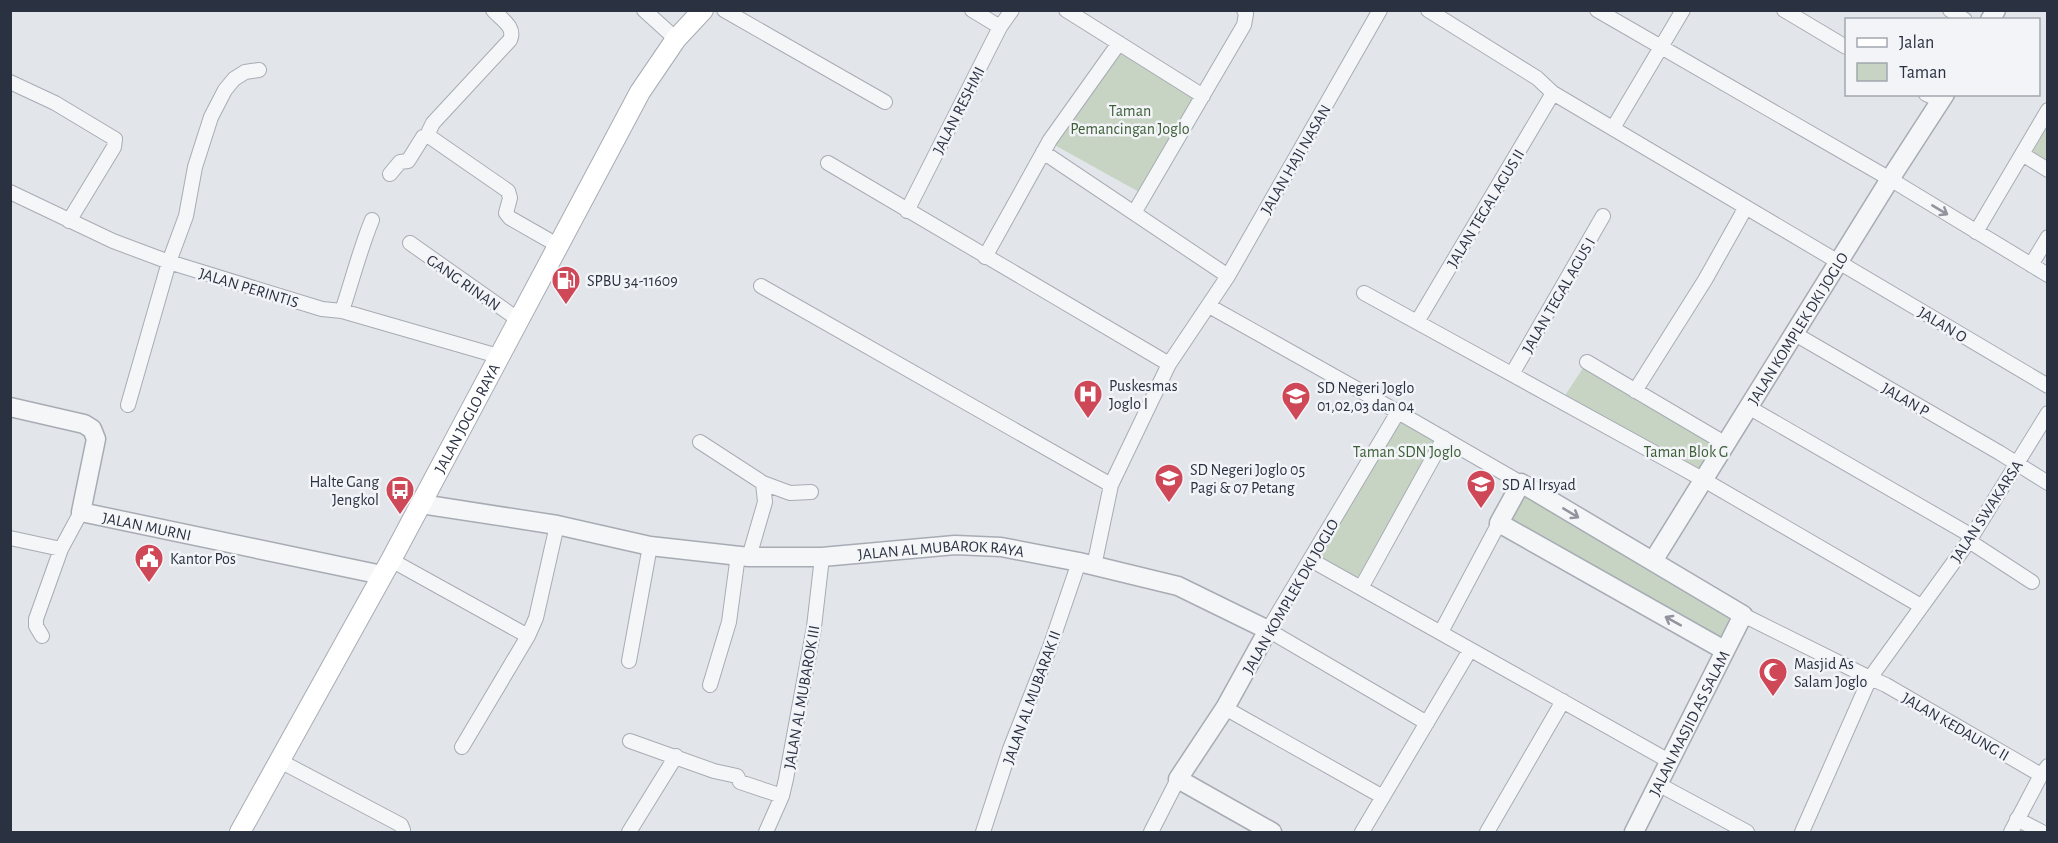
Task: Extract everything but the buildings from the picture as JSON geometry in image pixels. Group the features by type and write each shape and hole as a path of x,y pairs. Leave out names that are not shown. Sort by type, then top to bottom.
{"main road":[{"name":"JALAN JOGLO RAYA","path":"240,832 387,568 639,92 676,39 703,10"}],"street":[{"path":"430,137 429,131 433,123 513,34 493,10"},
{"path":"644,10 676,39"},
{"path":"724,10 885,102"},
{"path":"972,10 1000,27"},
{"name":"JALAN RESHMI","path":"907,211 1000,27 1012,10"},
{"path":"1066,10 1203,96"},
{"path":"1134,213 1244,25 1246,14 1244,10"},
{"name":"JALAN HAJI NASAN","path":"1110,485 1169,364 1228,276 1380,10"},
{"name":"JALAN O","path":"1428,10 1537,78 1553,93 2048,386"},
{"path":"1597,10 1890,179 2048,275"},
{"path":"1613,128 1683,10"},
{"path":"1784,10 1845,46"},
{"path":"985,257 1043,152 1119,43"},
{"path":"128,405 169,262 186,216 195,167 212,117 225,90 234,79 245,72 259,70"},
{"path":"10,82 55,103 116,139 114,147 69,221"},
{"name":"JALAN TEGAL AGUS II","path":"1417,322 1553,93"},
{"name":"JALAN KOMPLEK DKI JOGLO","path":"1653,561 1725,444 1750,408 1938,97"},
{"path":"1976,232 2048,110"},
{"path":"390,174 400,162 408,161 423,137 430,137 508,191 510,198 506,213 510,218 559,246"},
{"path":"1043,152 1228,276"},
{"path":"2022,154 2048,170"},
{"path":"828,163 1169,364"},
{"name":"JALAN PERINTIS","path":"10,192 113,241 169,262 322,309 342,311 498,356"},
{"path":"1635,391 1705,280 1746,207"},
{"name":"JALAN TEGAL AGUS I","path":"1512,374 1603,216"},
{"path":"342,311 372,219"},
{"path":"2031,265 2048,237"},
{"name":"GANG RINAN","path":"410,243 519,320"},
{"path":"761,286 1110,485"},
{"path":"1364,293 1704,480 1921,606"},
{"path":"1209,306 1444,438 1743,615"},
{"name":"JALAN P","path":"1795,334 2048,483"},
{"path":"1587,362 1725,444"},
{"name":"JALAN MURNI","path":"10,406 84,424 92,429 96,439 81,512 387,568"},
{"path":"1750,408 1970,538 2032,582"},
{"name":"JALAN KOMPLEK DKI JOGLO","path":"1178,779 1225,708 1268,630 1398,412"},
{"name":"JALAN SWAKARSA","path":"1802,832 1870,678 1970,538 2048,413"},
{"path":"1361,588 1444,438"},
{"path":"700,442 763,483 790,493 811,492"},
{"path":"710,685 729,622 743,556 765,502 763,483"},
{"path":"1441,632 1521,483"},
{"name":"JALAN AL MUBARAK II","path":"983,832 1010,749 1050,646 1087,564 1110,485"},
{"name":"JALAN AL MUBAROK RAYA","path":"421,504 557,525 651,546 743,556 822,557 955,545 1001,547 1087,564 1178,586 1268,630 1427,723"},
{"path":"42,636 36,626 36,619 61,549 81,512"},
{"path":"1499,523 1725,650"},
{"path":"462,747 528,636 536,618 557,525"},
{"path":"10,538 61,549"},
{"path":"628,661 651,546"},
{"name":"JALAN AL MUBAROK III","path":"766,832 782,796 814,627 822,557"},
{"path":"1311,560 1669,761"},
{"path":"387,568 528,636"},
{"name":"JALAN MASJID AS SALAM","path":"1634,832 1743,615"},
{"name":"JALAN KEDAUNG II","path":"1743,615 1886,685 2044,770"},
{"path":"1362,832 1470,650"},
{"path":"1487,832 1563,701"},
{"path":"1225,708 1383,797"},
{"path":"630,741 714,771 737,776 740,782 782,796"},
{"path":"629,832 676,756"},
{"path":"280,761 400,825 403,832"},
{"path":"2011,832 2044,770"},
{"path":"1150,832 1178,779 1272,832"},
{"path":"1658,784 1747,832"},
{"path":"2017,819 2042,832"}],"green space":[{"name":"Taman Pemancingan Joglo","path":"1115,44 1201,97 1148,197 1051,143"},
{"path":"2047,110 2047,170 2022,154"},
{"name":"Taman Blok G","path":"1587,362 1722,443 1695,485 1560,403"},
{"name":"Taman SDN Joglo","path":"1398,412 1444,438 1354,584 1318,564"},
{"path":"1521,483 1743,615 1724,650 1499,523"}],"place":[{"name":"SPBU 34-11609","path":"566,306"},
{"name":"Puskesmas Joglo I","path":"1088,420"},
{"name":"SD Negeri Joglo 01,02,03 dan 04","path":"1296,422"},
{"name":"SD Negeri Joglo 05 Pagi & 07 Petang","path":"1169,504"},
{"name":"SD Al Irsyad","path":"1481,510"},
{"name":"Halte Gang Jengkol","path":"400,516"},
{"name":"Kantor Pos","path":"149,584"},
{"name":"Masjid As Salam Joglo","path":"1773,698"}]}
